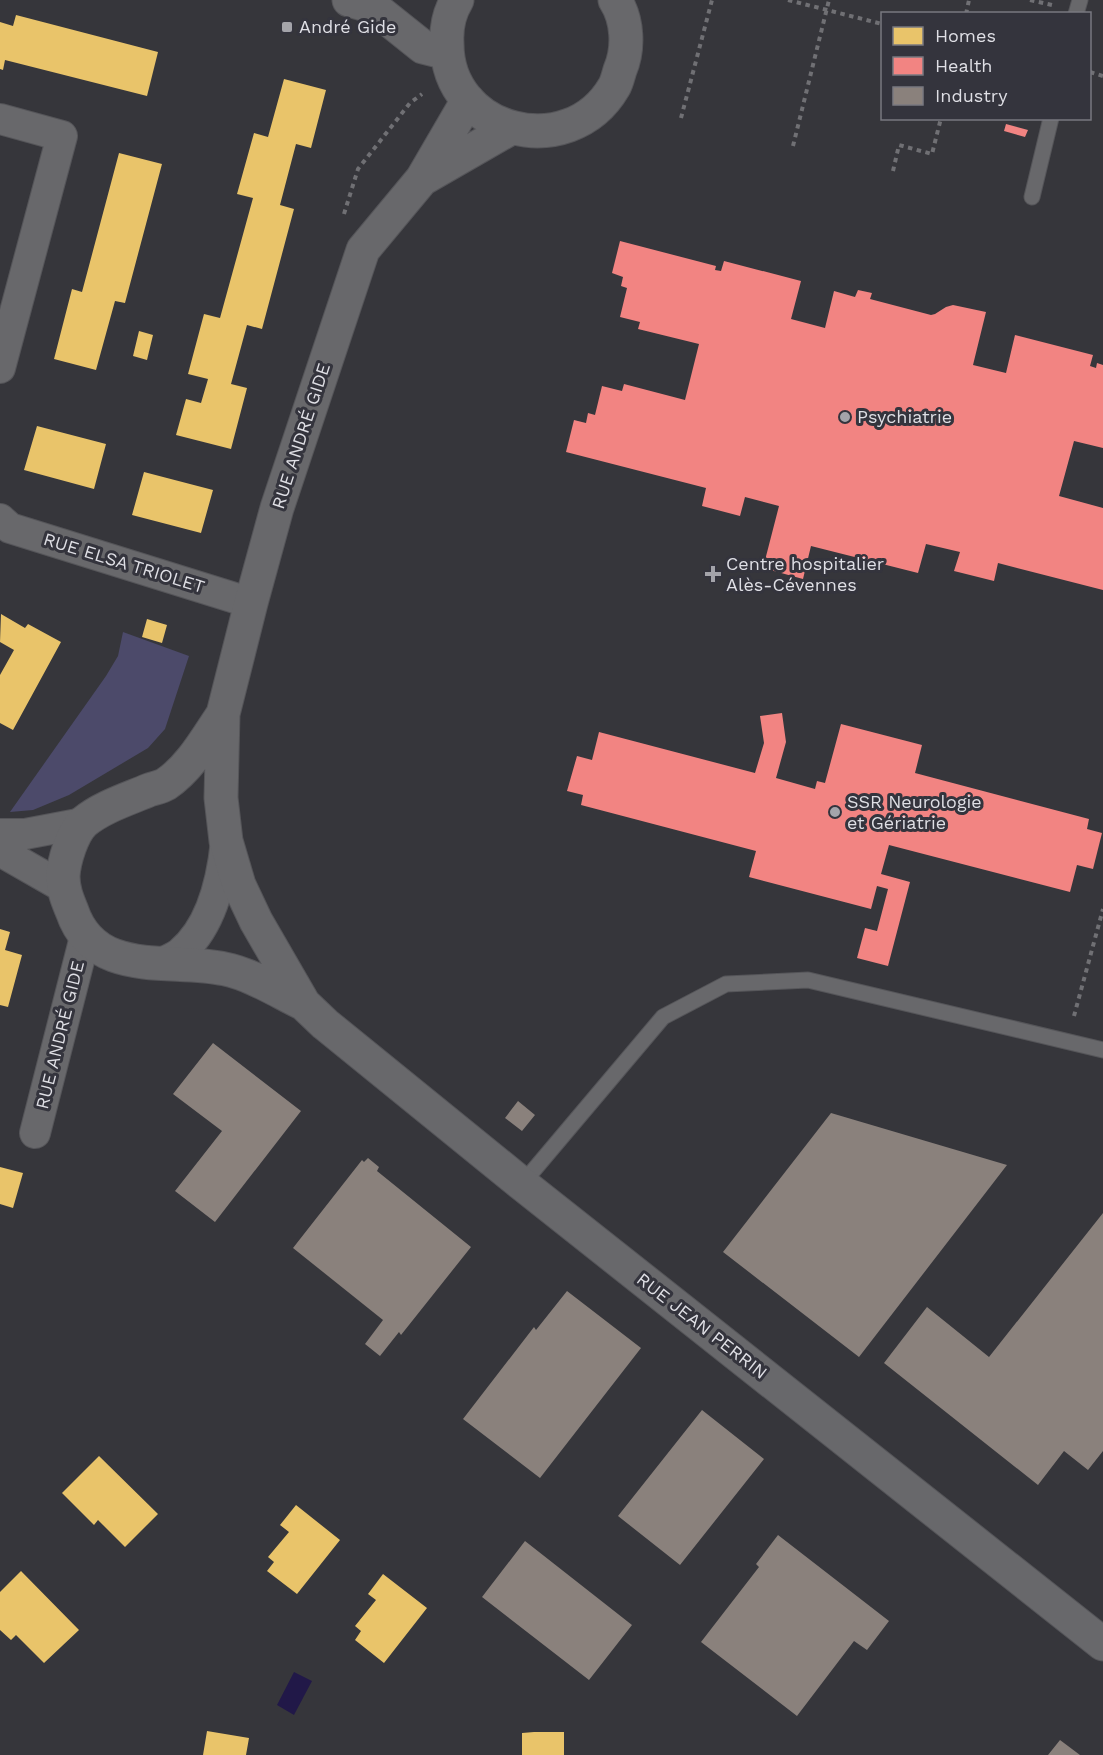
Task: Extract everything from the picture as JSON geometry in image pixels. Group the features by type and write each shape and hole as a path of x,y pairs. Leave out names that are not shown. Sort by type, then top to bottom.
{"street":[{"path":"457,0 452,7 446,30 447,53 458,87 487,118 511,128 541,132 570,125 596,109 614,87 624,60 626,32 619,5 615,0"},
{"path":"376,2 423,47 447,53"},
{"name":"RUE ANDRÉ GIDE","path":"223,714 277,507 363,250 422,179 468,100"},
{"path":"0,119 62,136 0,368"},
{"name":"RUE ANDRÉ GIDE","path":"422,179 511,128"},
{"name":"RUE ELSA TRIOLET","path":"0,519 10,528 251,603"},
{"path":"0,834 25,834 83,823 100,812 164,785 186,767 223,714"},
{"path":"223,714 221,798 226,841 239,885 256,921 304,1004"},
{"path":"83,823 71,843 64,865 63,887 75,922 85,937 96,947 111,956 129,960 158,964 198,965 227,970 304,1004"},
{"path":"158,964 178,955 194,939 212,909 223,871 226,841"},
{"path":"0,851 63,887"},
{"name":"RUE ANDRÉ GIDE","path":"35,1133 85,937"},
{"name":"RUE JEAN PERRIN","path":"304,1004 522,1184 1103,1644"}],"lane":[{"path":"1032,197 1051,120"},
{"path":"522,1184 663,1017 726,984 808,980 1103,1050"}],"path":[{"path":"681,118 712,0"},
{"path":"788,0 881,24"},
{"path":"793,146 829,0"},
{"path":"1030,0 1052,5"},
{"path":"893,171 899,145 932,154 940,120"},
{"path":"1067,1041 1103,909"}],"shaded area":[{"path":"123,632 189,656 165,729 148,748 69,795 33,810 10,812 106,676 118,656"},
{"path":"294,1672 312,1681 294,1715 277,1705"}],"building: Homes":[{"path":"16,15 158,52 147,96 5,60 3,70 0,69 0,22 13,26"},
{"path":"284,79 326,90 311,148 296,144 280,205 294,209 262,329 247,325 231,384 247,388 231,449 176,435 186,399 201,403 208,379 188,374 204,314 220,318 253,198 237,194 254,133 268,137"},
{"path":"119,153 162,164 125,303 115,301 96,370 54,359 72,289 82,292"},
{"path":"139,331 153,335 147,360 133,356"},
{"path":"37,426 106,444 94,489 24,470"},
{"path":"144,472 213,490 201,533 132,515"},
{"path":"1,614 25,628 28,624 61,642 13,730 0,723 0,675 14,650 0,642"},
{"path":"147,619 167,625 162,643 142,637"},
{"path":"0,929 10,932 5,950 22,955 8,1007 0,1005"},
{"path":"0,1167 23,1173 13,1208 0,1204"},
{"path":"99,1456 158,1514 125,1547 98,1520 94,1525 62,1493"},
{"path":"296,1505 340,1540 297,1594 267,1571 274,1562 268,1557 289,1532 280,1525"},
{"path":"21,1571 79,1630 44,1663 16,1635 11,1640 0,1630 0,1592"},
{"path":"383,1574 427,1608 384,1663 355,1640 361,1631 355,1626 376,1600 368,1594"},
{"path":"207,1731 249,1738 246,1755 203,1755"},
{"path":"564,1732 564,1755 522,1755 522,1733"}],"building: Health":[{"path":"1006,124 1028,130 1025,137 1004,131"},
{"name":"Psychiatrie","path":"620,241 716,266 715,270 721,271 724,261 801,281 791,319 825,328 834,291 855,297 858,290 872,293 870,299 931,315 953,305 986,312 973,365 1006,373 1015,335 1093,355 1090,366 1096,368 1097,363 1103,365 1103,448 1074,441 1059,496 1103,508 1103,590 998,563 994,581 954,571 960,552 926,544 918,573 811,546 803,579 763,568 779,506 745,497 740,516 702,506 706,488 566,452 574,420 586,423 588,413 595,415 602,386 622,391 624,384 685,400 699,344 638,329 640,322 620,317 627,288 621,286 623,277 612,273"},
{"name":"SSR Neurologie et Gériatrie","path":"782,713 786,742 776,778 815,789 817,781 825,783 841,724 922,745 915,773 1089,819 1087,829 1102,833 1093,869 1077,865 1070,892 889,845 881,874 910,882 888,966 857,958 865,928 877,931 888,889 877,886 871,909 749,877 756,851 581,805 583,795 567,791 577,756 592,760 599,732 755,773 764,743 760,716"}],"building: Industry":[{"path":"213,1043 301,1111 215,1222 175,1191 222,1131 173,1094"},
{"path":"518,1101 535,1115 522,1131 505,1118"},
{"path":"831,1113 1007,1165 859,1357 723,1252"},
{"path":"368,1158 379,1167 377,1171 471,1247 401,1335 399,1332 380,1356 365,1344 383,1320 293,1248 362,1160 364,1162"},
{"path":"1103,1213 1103,1451 1088,1470 1064,1451 1038,1485 884,1363 927,1307 989,1357"},
{"path":"567,1291 641,1348 540,1478 463,1419 534,1327 536,1330"},
{"path":"702,1410 764,1459 680,1565 618,1516"},
{"path":"778,1535 889,1621 867,1650 854,1641 797,1716 701,1642 759,1567 756,1564"},
{"path":"525,1541 632,1625 589,1680 482,1597"},
{"path":"1060,1740 1080,1755 1048,1755"}],"place":[{"name":"André Gide","path":"287,27"},
{"name":"Psychiatrie","path":"845,417"},
{"name":"Centre hospitalier Alès-Cévennes","path":"713,574"},
{"name":"SSR Neurologie et Gériatrie","path":"835,812"}]}
